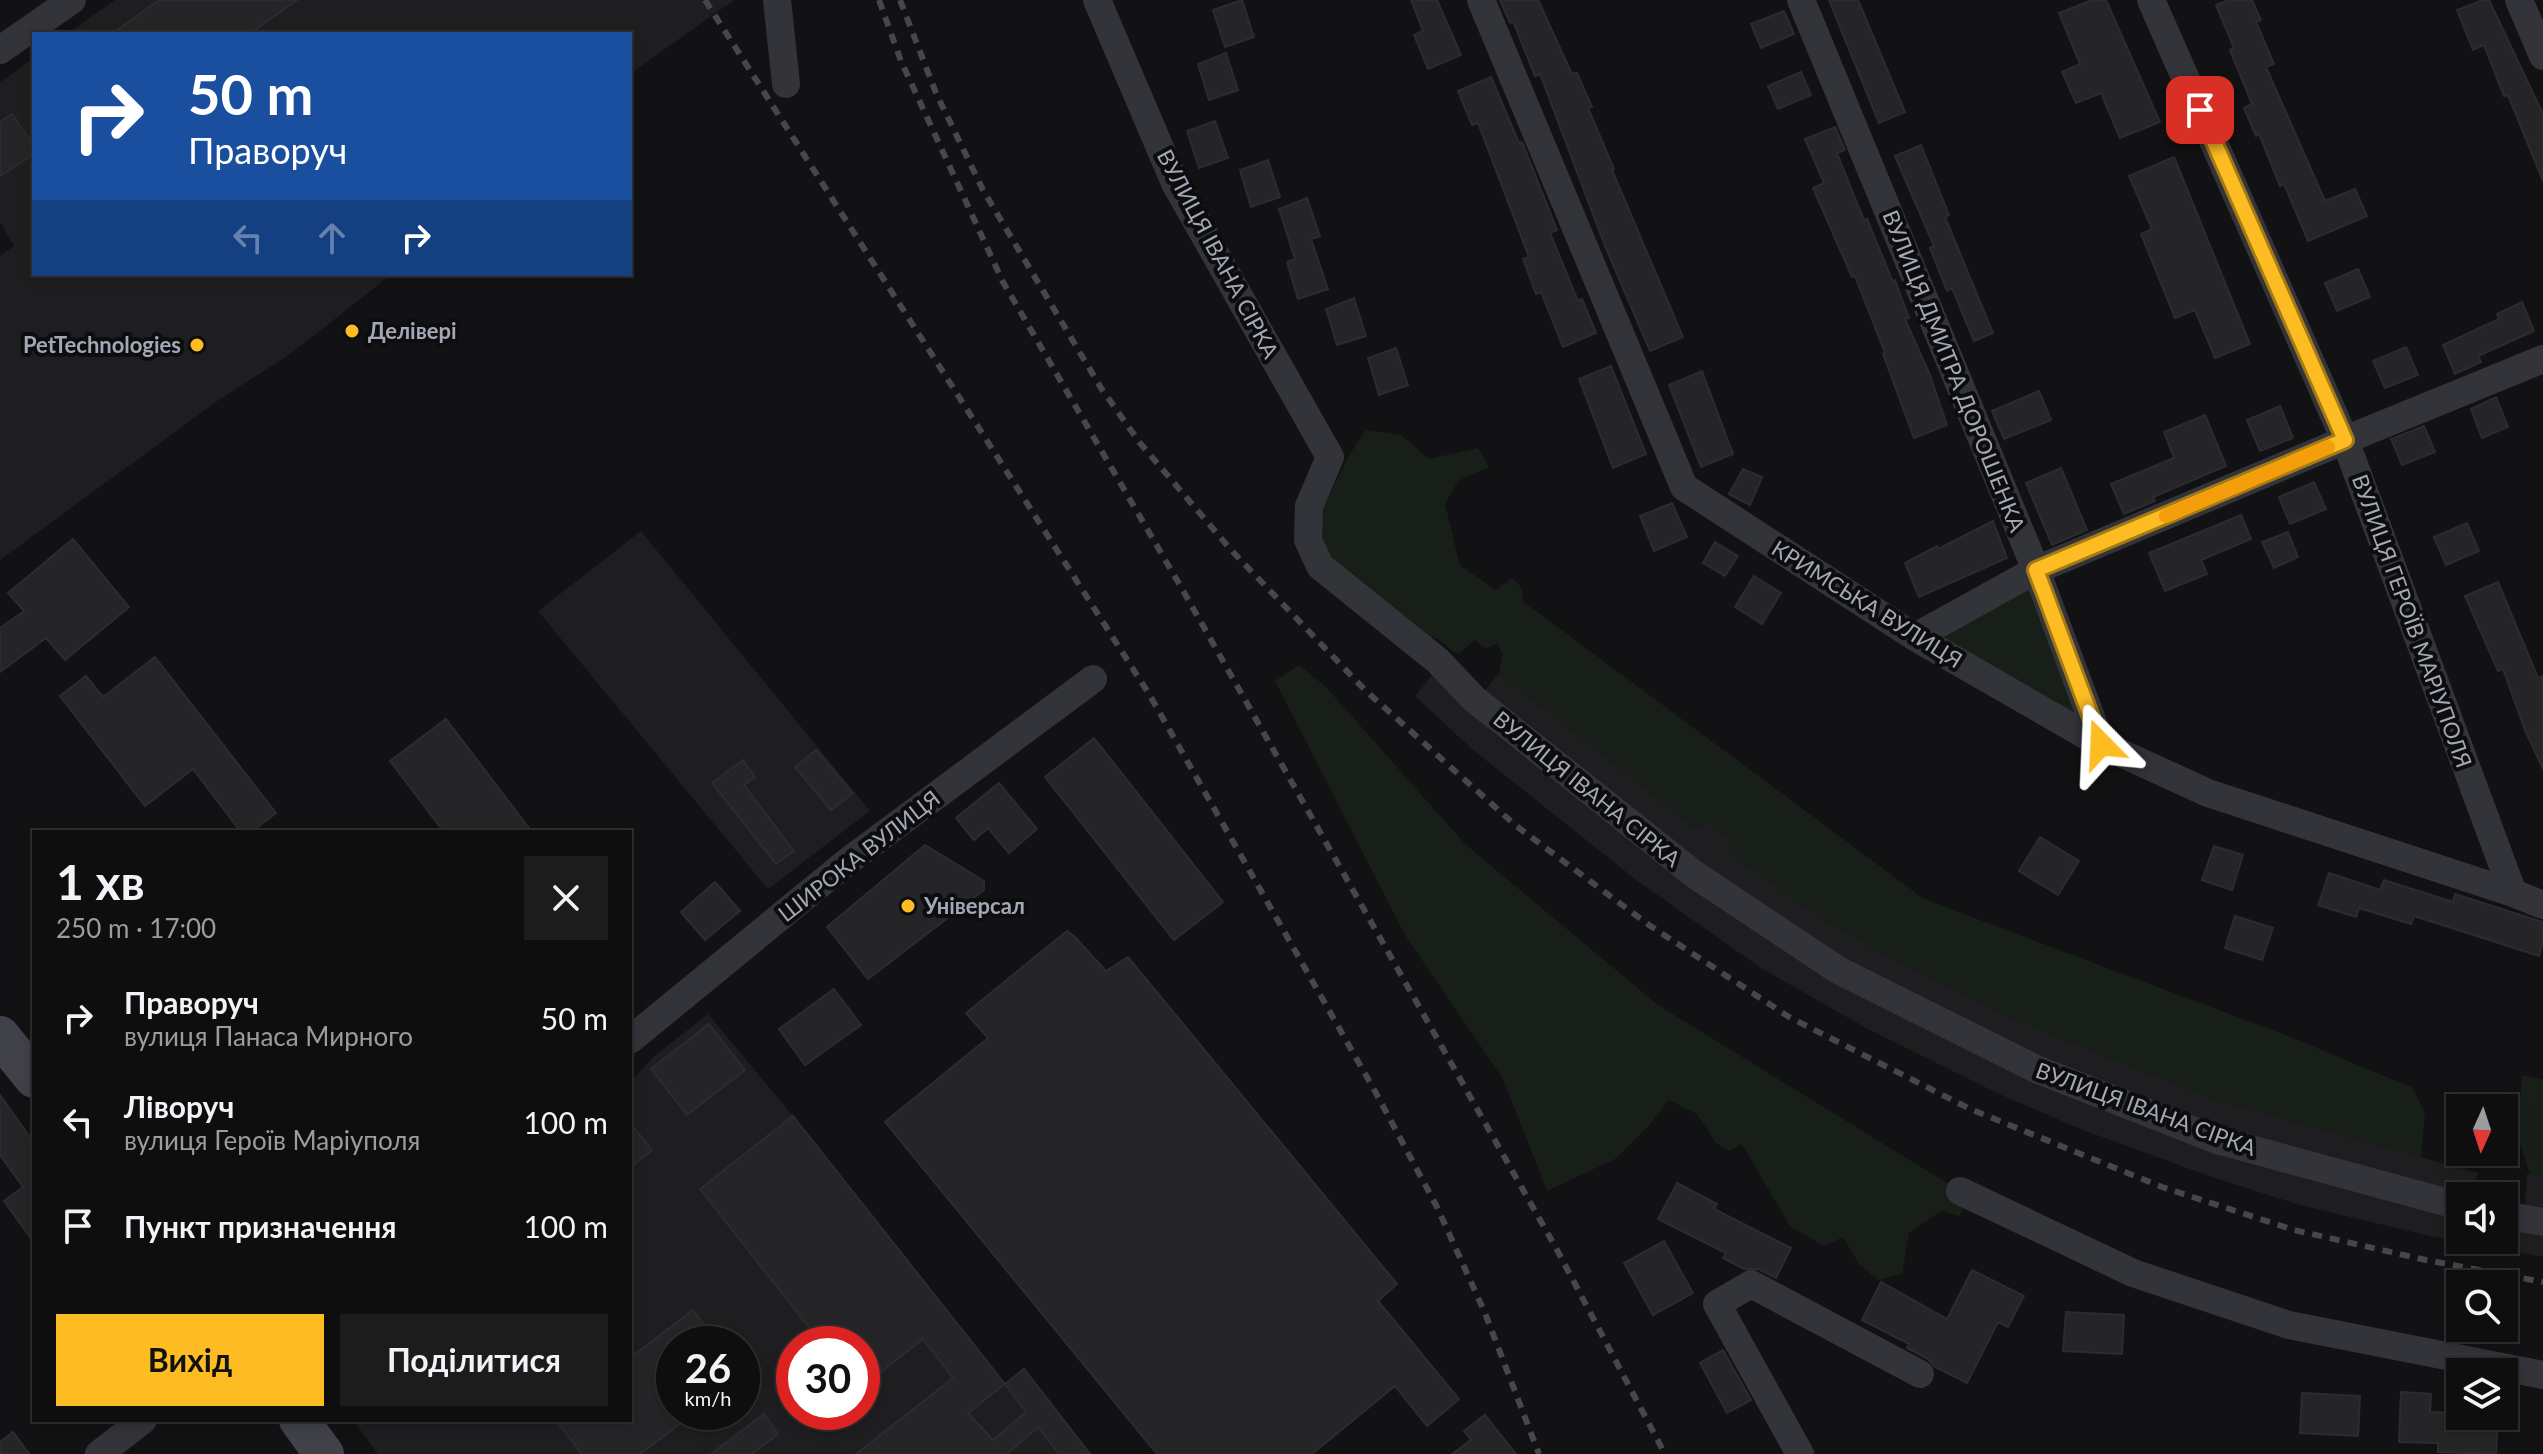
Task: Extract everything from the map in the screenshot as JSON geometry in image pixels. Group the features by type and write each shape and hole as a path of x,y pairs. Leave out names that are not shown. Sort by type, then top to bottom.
{"main road":[{"path":"0,1036 32,1076"},
{"path":"300,1422 324,1454"}],"street":[{"path":"0,50 72,0"},
{"path":"777,0 786,84"},
{"name":"ВУЛИЦЯ ІВАНА СІРКА","path":"1097,0 1175,183 1330,457 1309,506 1308,540 1320,566 1438,661 1474,699 1694,874 1838,970 2036,1069 2217,1140 2446,1202"},
{"name":"КРИМСЬКА ВУЛИЦЯ","path":"1481,0 1684,487 1915,637 2101,744 2208,793 2543,905"},
{"name":"ВУЛИЦЯ ДМИТРА ДОРОШЕНКА","path":"1801,0 2036,570 2101,744"},
{"name":"ВУЛИЦЯ ГЕРОЇВ МАРІУПОЛЯ","path":"2151,0 2345,440 2513,893"},
{"path":"2519,0 2543,56"},
{"path":"1915,637 2036,570 2543,359"},
{"name":"ШИРОКА ВУЛИЦЯ","path":"632,1038 847,862 1093,679"},
{"path":"1960,1191 2133,1273 2289,1325 2543,1375"},
{"path":"2518,1218 2543,1222"},
{"path":"1800,1454 1717,1304 1751,1284 1920,1374"},
{"path":"99,1454 140,1422"}],"shaded area":[{"path":"115,0 734,0 632,73 632,32 70,32"},
{"path":"32,59 32,276 389,276 289,355 220,399 0,560 0,256 14,246 0,222 0,82"},
{"path":"1366,430 1401,435 1429,459 1478,448 1489,467 1458,481 1445,504 1460,565 1496,590 1512,578 1521,587 1524,602 1924,899 2288,1036 2413,1088 2425,1113 2421,1157 2217,1100 2050,1034 1949,989 1827,922 1725,851 1733,840 1705,822 1698,830 1499,673 1503,655 1497,643 1486,649 1475,640 1458,655 1436,638 1416,637 1343,574 1323,547 1320,512"},
{"path":"641,531 870,811 768,889 538,611"},
{"path":"2019,569 2078,713 2058,713 1935,638"},
{"path":"1299,665 1326,687 1465,844 1658,1005 1960,1191 1964,1206 1960,1216 1941,1211 1909,1233 1902,1274 1878,1280 1859,1264 1843,1237 1824,1246 1790,1226 1742,1144 1729,1151 1716,1143 1697,1114 1669,1100 1615,1159 1547,1191 1503,1079 1405,935 1275,681"},
{"path":"1499,673 1698,830 1705,822 1733,840 1726,851 1827,922 1949,989 2050,1034 2217,1100 2478,1173 2475,1182 2446,1182 2446,1192 2215,1127 2075,1075 1843,963 1708,873 1484,692"},
{"path":"1433,674 1493,733 1657,860 1883,1005 2446,1209 2446,1239 2300,1205 2209,1176 2083,1130 1999,1094 1866,1028 1761,968 1639,882 1473,750 1415,696"},
{"path":"708,1014 793,1116 1004,1384 1024,1369 1090,1454 378,1454 354,1422 632,1422 632,1081 653,1057"},
{"path":"2522,1075 2543,1080 2543,1175 2530,1174 2518,1137"},
{"path":"2527,1174 2543,1175 2543,1207 2525,1205"},
{"path":"2518,1226 2543,1232 2543,1257 2518,1252"}],"building":[{"path":"159,0 297,0 252,32 115,32"},
{"path":"1242,0 1254,37 1225,47 1213,10"},
{"path":"1411,0 1437,0 1461,55 1428,69 1414,35 1423,31"},
{"path":"1500,0 1538,0 1572,74 1577,73 1592,107 1588,108 1612,170 1683,337 1650,351 1605,246 1540,74 1535,76 1513,21 1510,23"},
{"path":"1829,0 1858,0 1905,112 1879,123"},
{"path":"2092,0 2106,0 2160,122 2120,138 2101,93 2076,103 2062,72 2080,64 2059,13"},
{"path":"2229,0 2252,0 2261,20 2256,22 2274,64 2266,67 2325,201 2355,189 2367,216 2308,241 2284,184 2280,186 2259,134 2256,136 2244,108 2252,104 2216,5"},
{"path":"2489,0 2543,114 2543,181 2484,45 2473,50 2457,10"},
{"path":"1784,11 1794,34 1761,48 1751,24"},
{"path":"1226,53 1238,90 1209,100 1198,64"},
{"path":"1801,72 1811,95 1778,109 1768,86"},
{"path":"1491,77 1519,143 1522,142 1557,230 1550,233 1578,301 1582,299 1596,333 1563,347 1541,292 1536,294 1523,259 1529,257 1478,123 1472,125 1458,91"},
{"path":"12,114 32,143 32,155 0,176 0,122"},
{"path":"1215,121 1228,158 1199,168 1187,131"},
{"path":"1835,127 1845,150 1837,153 1864,220 1867,219 1893,282 1895,280 1909,318 1905,319 1930,375 1947,425 1914,438 1855,276 1852,277 1813,188 1824,183 1805,139"},
{"path":"1921,145 1949,215 1945,217 1993,333 1974,341 1952,288 1947,291 1930,248 1934,246 1895,156"},
{"path":"2174,157 2250,344 2215,358 2195,310 2175,318 2141,234 2152,229 2129,176"},
{"path":"1268,160 1280,197 1251,207 1240,170"},
{"path":"1307,198 1320,236 1311,239 1328,289 1298,299 1287,262 1295,259 1279,209"},
{"path":"2358,269 2370,297 2337,311 2325,283"},
{"path":"1354,298 1366,336 1337,345 1326,309"},
{"path":"2522,302 2534,331 2478,356 2481,362 2455,374 2443,345 2499,319 2497,314"},
{"path":"2406,347 2418,375 2385,388 2373,361"},
{"path":"1396,348 1408,385 1379,395 1368,358"},
{"path":"1611,366 1646,454 1613,468 1579,379"},
{"path":"1702,371 1733,454 1701,467 1669,385"},
{"path":"2039,391 2051,420 2004,439 1992,411"},
{"path":"2496,397 2508,427 2482,438 2471,409"},
{"path":"2280,406 2293,438 2260,451 2247,420"},
{"path":"2205,415 2226,466 2153,497 2155,501 2124,514 2111,484 2174,458 2164,432"},
{"path":"2424,426 2435,452 2402,465 2391,439"},
{"path":"2061,468 2087,530 2052,545 2026,483"},
{"path":"1743,469 1762,477 1750,505 1729,494"},
{"path":"2314,482 2326,509 2290,524 2279,497"},
{"path":"1672,503 1687,537 1654,551 1640,516"},
{"path":"2241,515 2251,539 2201,560 2207,574 2165,591 2149,553"},
{"path":"1993,521 2007,558 1919,597 1905,563"},
{"path":"2467,523 2479,551 2446,565 2434,537"},
{"path":"2288,532 2298,557 2274,568 2262,542"},
{"path":"73,539 129,607 65,660 46,638 0,672 0,628 24,611 8,593"},
{"path":"1715,542 1738,556 1725,576 1703,563"},
{"path":"1754,576 1781,593 1762,624 1735,607"},
{"path":"2498,582 2538,678 2543,676 2543,769 2503,669 2498,671 2465,596"},
{"path":"155,657 276,813 254,830 239,830 193,769 145,806 60,696 86,676 103,697"},
{"path":"446,719 530,830 442,830 390,761"},
{"path":"1094,738 1223,902 1174,940 1045,777"},
{"path":"816,750 853,793 831,810 795,767"},
{"path":"743,760 755,777 744,785 794,851 776,864 712,783"},
{"path":"999,783 1037,829 1009,853 988,828 974,840 956,818"},
{"path":"2040,837 2079,861 2058,895 2019,871"},
{"name":"Універсал","path":"925,845 984,881 984,890 868,979 827,927"},
{"path":"2214,846 2243,855 2232,890 2202,880"},
{"path":"2329,873 2380,890 2384,880 2453,902 2455,894 2543,922 2539,956 2414,916 2411,924 2359,908 2356,917 2318,905"},
{"path":"715,882 740,911 705,940 681,912"},
{"path":"2235,916 2273,928 2262,960 2225,948"},
{"path":"1067,931 1106,971 1128,957 1397,1284 1378,1301 1459,1399 1427,1426 1395,1386 1312,1454 1157,1454 885,1122 988,1038 966,1013"},
{"path":"834,989 861,1025 805,1065 779,1029"},
{"path":"709,1024 745,1070 687,1115 651,1069"},
{"path":"0,1095 32,1140 32,1240 4,1201 23,1187 0,1155"},
{"path":"793,1116 1005,1384 1024,1369 1090,1454 1059,1454 1038,1427 1007,1454 856,1454 953,1378 923,1339 880,1373 880,1326 808,1326 700,1189","holes":["1005,1384 1026,1412 993,1440 968,1413"]},
{"path":"632,1125 652,1150 632,1166"},
{"path":"1677,1183 1717,1204 1714,1209 1791,1248 1776,1278 1758,1269 1744,1269 1723,1258 1726,1253 1658,1219"},
{"path":"1664,1241 1693,1293 1653,1315 1624,1263"},
{"path":"1972,1270 2024,1296 2008,1327 1998,1322 1967,1383 1935,1367 1928,1359 1907,1348 1909,1344 1862,1320 1881,1282 1947,1319"},
{"path":"693,1310 705,1326 672,1326"},
{"path":"2066,1312 2124,1315 2122,1354 2063,1351"},
{"path":"656,1338 656,1430 672,1430 640,1454 582,1454 558,1422 632,1422 632,1356"},
{"path":"1723,1350 1751,1400 1727,1413 1700,1363"},
{"path":"2401,1392 2431,1394 2430,1412 2446,1413 2446,1430 2497,1430 2496,1454 2438,1452 2438,1443 2399,1442"},
{"path":"2302,1393 2360,1396 2358,1436 2300,1433"},
{"path":"764,1414 778,1434 752,1454 711,1454 743,1430 760,1430 760,1417"},
{"path":"1485,1415 1516,1454 1452,1454 1471,1440 1464,1431"},
{"path":"13,1432 29,1454 0,1454 0,1442"}],"railway":[{"path":"705,0 1149,694 1376,1093 1437,1207 1485,1313 1539,1454"},
{"path":"879,0 901,61 1003,282 1181,587 1556,1248 1665,1454"},
{"path":"900,0 936,93 983,190 1101,388 1140,443 1232,551 1365,690 1515,825 1649,925 1789,1017 1970,1109 2162,1187 2294,1230 2543,1282"}],"slow traffic":[{"path":"2166,516 2328,447"}],"place":[{"name":"Делівері","path":"352,331"},
{"name":"PetTechnologies","path":"197,345"},
{"name":"Універсал","path":"908,906"}],"route":[{"path":"2101,744 2036,570 2345,440 2200,110"}]}
